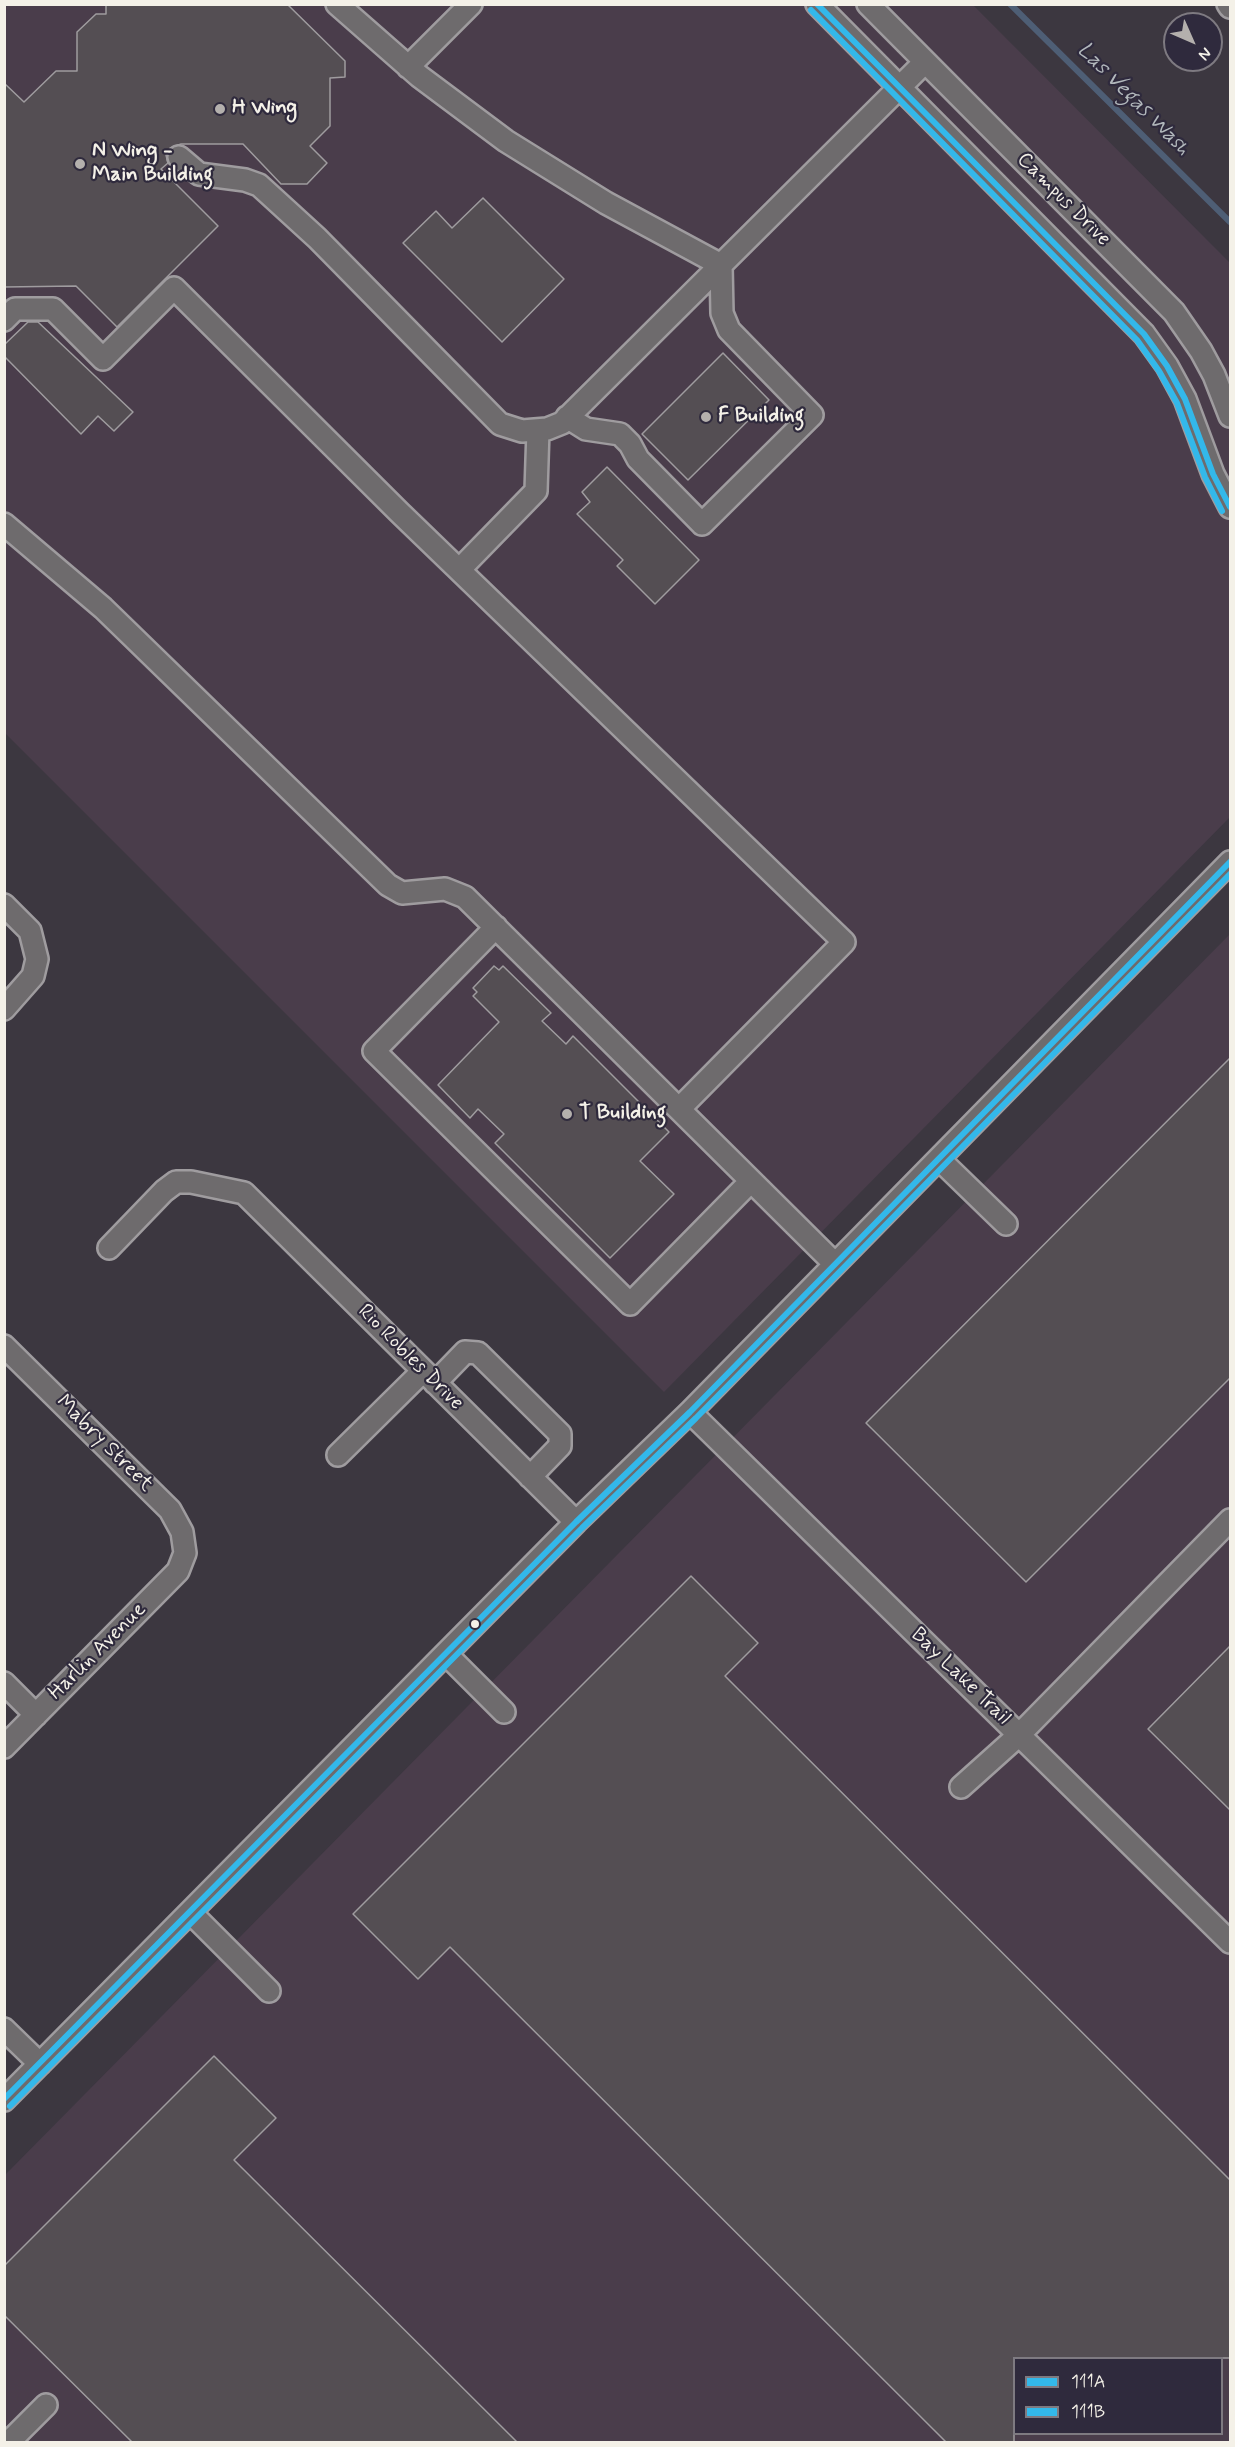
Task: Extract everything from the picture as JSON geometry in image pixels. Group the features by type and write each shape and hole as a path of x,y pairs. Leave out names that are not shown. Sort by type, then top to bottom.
{"street":[{"path":"337,4 408,67 463,110 550,170 721,265"},
{"path":"408,67 471,4"},
{"name":"Campus Drive","path":"817,4 1144,334 1167,366 1185,399 1213,474 1230,507"},
{"name":"Campus Drive","path":"868,4 1174,312 1201,351 1214,375 1230,416"},
{"path":"179,157 199,174 245,180 259,185 317,238 500,424 515,430 538,430 555,427 567,417 925,62"},
{"path":"567,417 586,429 620,434 630,444 638,459 702,524 796,432 812,415 729,330 722,313 721,265"},
{"path":"4,320 15,309 53,309 103,359 174,288 264,381 844,942 679,1109"},
{"path":"459,570 536,490 538,430"},
{"path":"4,524 113,618 394,890 410,894 434,888 453,891 465,897 835,1264"},
{"path":"4,2100 576,1522 690,1412 1230,862"},
{"path":"4,905 30,931 37,958 33,976 4,1009"},
{"path":"496,927 374,1051 630,1304 751,1181"},
{"path":"939,1159 1006,1224"},
{"name":"Rio Robles Drive","path":"109,1248 164,1191 176,1182 191,1182 244,1193 576,1522"},
{"name":"Mabry Street","path":"4,1346 171,1510 182,1532 185,1553"},
{"path":"338,1455 429,1377 465,1352 478,1353 560,1434 560,1446 530,1477"},
{"name":"Bay Lake Trail","path":"690,1412 1230,1942"},
{"path":"961,1787 1019,1735 1230,1520"},
{"name":"Harlin Avenue","path":"4,1747 178,1571 185,1553"},
{"path":"446,1654 504,1712"},
{"path":"4,1683 36,1714"},
{"path":"190,1912 270,1991"},
{"path":"4,2029 40,2064"},
{"path":"9,2442 46,2405"}],"shaded area":[{"path":"4,5 973,5 1230,263 1230,817 664,1392 5,733"},
{"path":"1230,934 1230,2442 12,2442 4,2435 4,2176"}],"building":[{"path":"287,4 345,61 345,77 330,78 330,126 310,146 327,163 307,184 281,184 243,144 181,144 170,148 166,155 168,163 161,169 218,226 117,327 76,286 4,287 4,83 24,102 56,71 77,71 77,32 96,14 106,14 106,5"},
{"path":"483,198 564,279 502,342 403,243 436,211 452,228"},
{"path":"28,322 38,322 133,412 114,431 98,416 81,434 4,356 4,345"},
{"name":"F Building","path":"723,353 769,400 688,480 642,434"},
{"path":"607,467 699,560 655,604 617,566 623,560 577,514 590,502 582,492"},
{"name":"T Building","path":"494,966 499,970 503,966 551,1013 542,1021 566,1044 573,1036 669,1132 640,1161 674,1194 610,1258 495,1143 504,1134 478,1109 470,1118 438,1085 499,1022 473,996 477,992 473,988"},
{"path":"1230,1058 1230,1378 1026,1582 866,1423"},
{"path":"691,1576 758,1643 725,1676 1230,2180 1230,2358 1013,2357 1014,2442 946,2442 450,1947 418,1979 353,1914"},
{"path":"1230,1646 1230,1810 1148,1729"},
{"path":"214,2056 276,2118 234,2160 517,2442 132,2442 4,2315 4,2266"}],"waterway":[{"name":"Las Vegas Wash","path":"1010,4 1230,222"}],"transit line":[{"name":"111A","path":"817,4 1144,334 1167,366 1185,399 1213,474 1230,507"},
{"name":"111B","path":"811,10 1137,340 1159,371 1177,403 1205,477 1222,511"},
{"name":"111A","path":"4,2099 576,1522 690,1412 1230,862"},
{"name":"111B","path":"10,2106 582,1528 696,1418 1230,874"}],"place":[{"name":"H Wing","path":"220,109"},
{"name":"N Wing - Main Building","path":"80,164"},
{"name":"F Building","path":"706,417"},
{"name":"T Building","path":"567,1114"}]}
